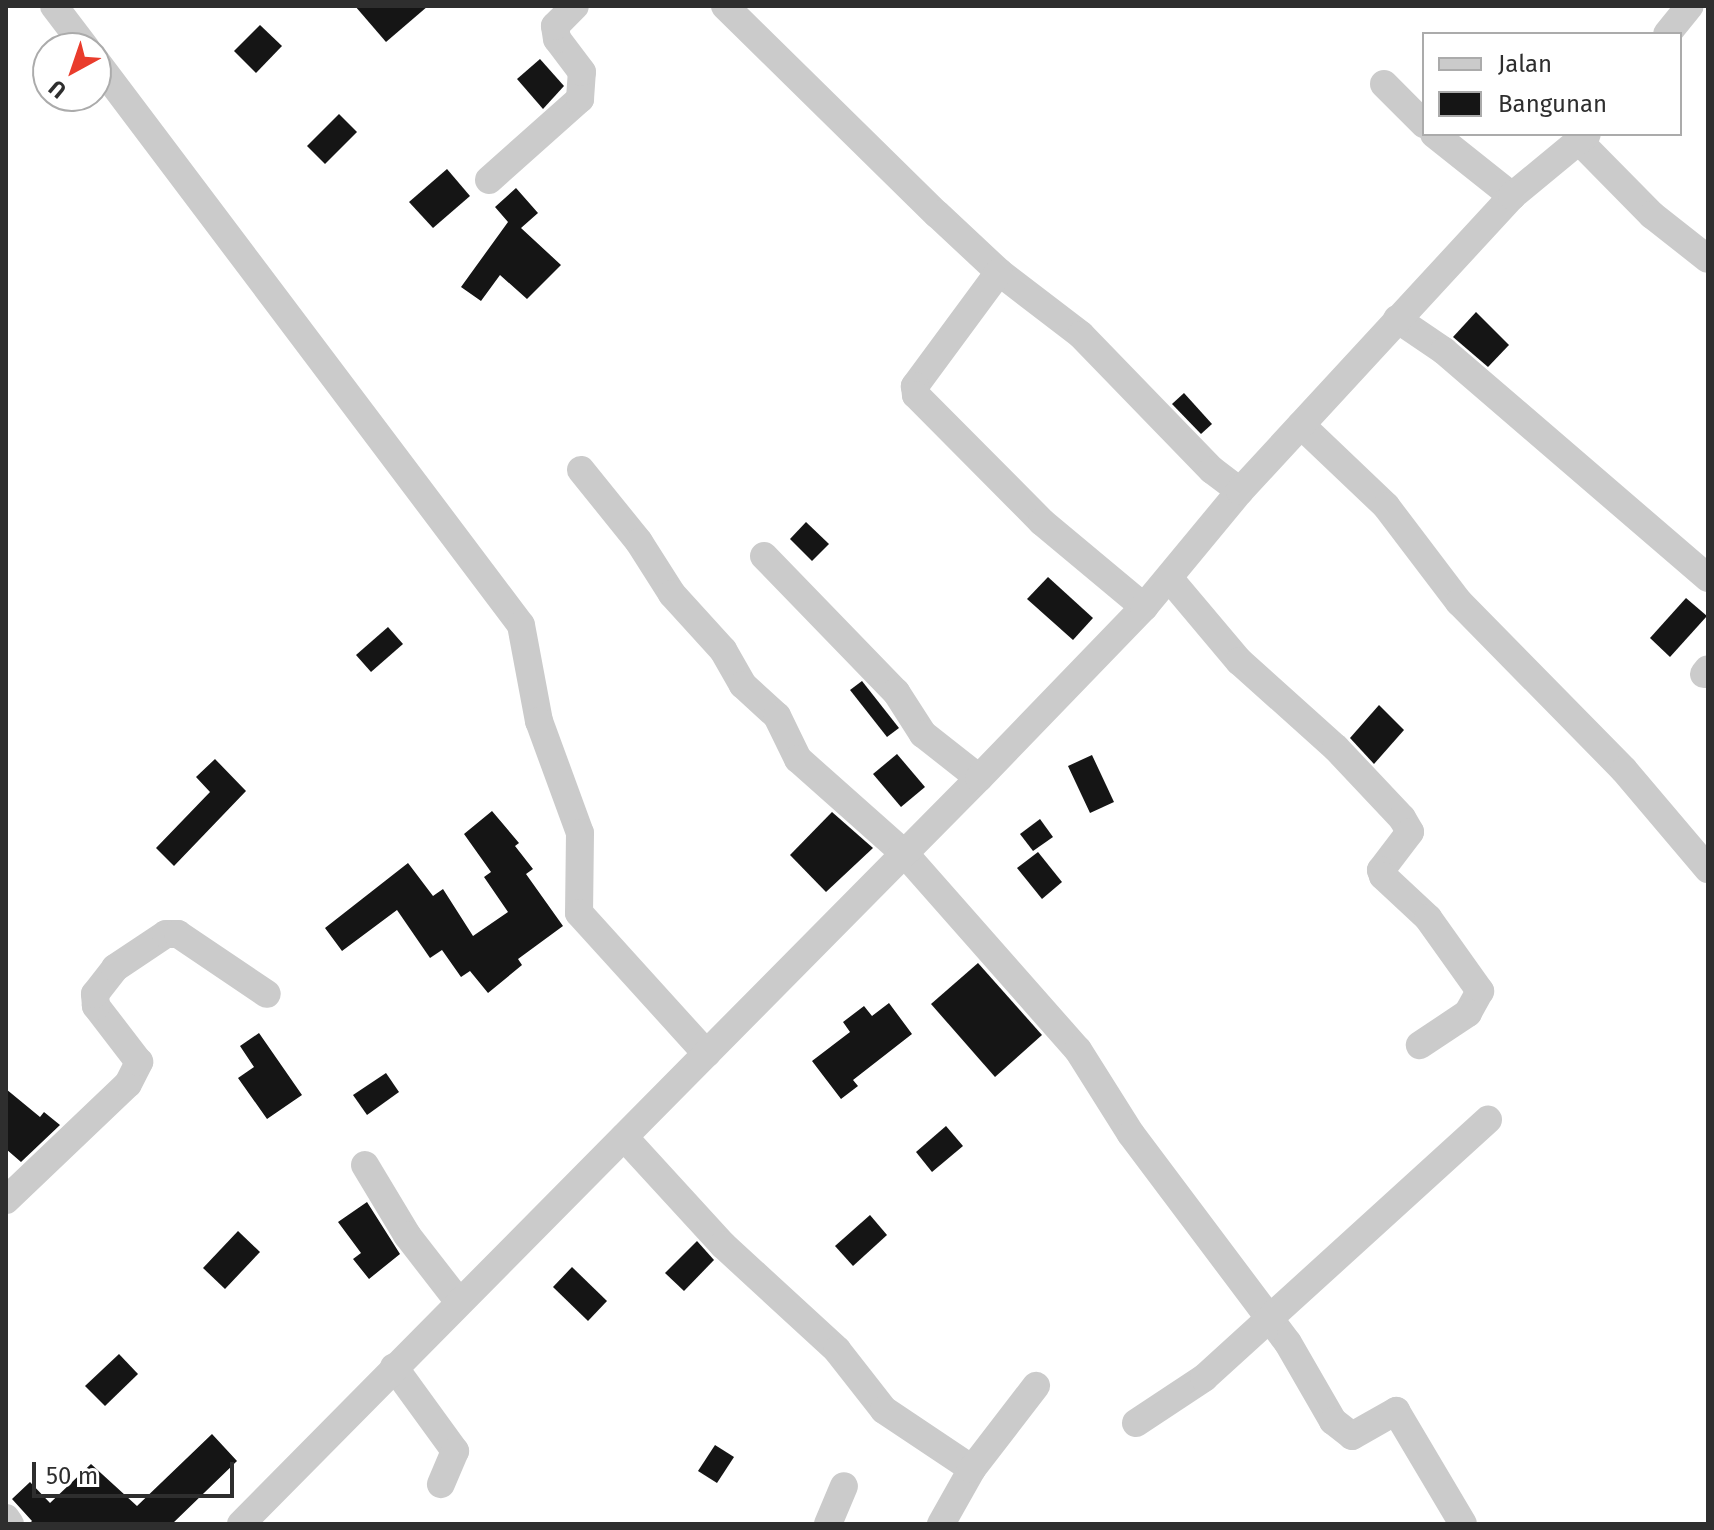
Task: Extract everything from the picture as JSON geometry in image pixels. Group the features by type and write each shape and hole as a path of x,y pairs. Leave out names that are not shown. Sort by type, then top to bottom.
{"street":[{"path":"54,6 74,32"},
{"path":"489,180 580,99 582,72 557,39 555,26 575,6"},
{"path":"725,6 999,272 1081,335 1212,470 1240,491"},
{"path":"1669,32 1690,6"},
{"path":"112,82 521,625 539,721 580,833 579,913 707,1054"},
{"path":"1384,84 1422,122"},
{"path":"1437,136 1512,196"},
{"path":"241,1524 905,854 1144,607 1240,491 1512,196 1584,138 1652,215 1708,259"},
{"path":"999,272 915,386 916,395 1042,522 1144,607"},
{"path":"1397,319 1444,351 1708,578"},
{"path":"1301,425 1386,506 1459,602 1624,770 1708,869"},
{"path":"581,470 639,542 672,594 723,650 743,685 777,716 798,759 905,854 1078,1050 1131,1134 1270,1320 1342,1431 1361,1433 1388,1411 1396,1411 1463,1524"},
{"path":"764,556 896,692 923,734 979,778"},
{"path":"1169,578 1239,661 1336,748 1402,818 1410,832 1381,870 1383,876 1428,918 1480,991 1468,1013 1420,1045"},
{"path":"6,1200 128,1084 139,1062 96,1006 95,994 115,968 166,934 178,934 267,994"},
{"path":"1136,1423 1204,1378 1488,1120"},
{"path":"624,1137 723,1245 837,1350 884,1410 972,1469"},
{"path":"365,1165 407,1235 459,1302"},
{"path":"394,1367 455,1451 441,1484"},
{"path":"941,1524 972,1469 1036,1386"},
{"path":"828,1524 844,1486"},
{"path":"6,1518 10,1524"}],"building":[{"path":"355,6 428,6 386,42"},
{"path":"260,25 282,46 256,73 234,51"},
{"path":"540,59 564,86 543,109 517,79"},
{"path":"339,114 357,132 325,164 307,146"},
{"path":"447,169 470,196 433,228 409,202"},
{"path":"516,188 538,213 521,228 561,265 527,299 500,275 481,301 461,287 508,222 495,207"},
{"path":"1476,312 1509,345 1488,367 1453,337"},
{"path":"1184,393 1212,424 1201,434 1172,404"},
{"path":"806,522 829,544 812,561 790,539"},
{"path":"1048,577 1093,618 1073,640 1027,599"},
{"path":"1686,598 1707,616 1670,657 1650,638"},
{"path":"388,627 403,644 371,672 356,655"},
{"path":"862,681 899,728 887,737 850,690"},
{"path":"1379,705 1404,730 1374,764 1350,738"},
{"path":"897,754 925,787 901,807 873,774"},
{"path":"1092,755 1114,802 1090,813 1068,766"},
{"path":"215,759 246,791 174,866 156,848 210,792 196,777"},
{"path":"492,811 519,843 515,846 533,869 526,874 563,926 518,959 522,965 488,993 470,971 461,977 442,950 430,958 397,910 342,951 325,928 408,863 433,896 443,889 473,936 508,912 484,877 491,872 464,834"},
{"path":"832,812 873,848 826,892 790,855"},
{"path":"1040,819 1053,837 1033,851 1020,834"},
{"path":"1038,852 1062,882 1042,899 1017,868"},
{"path":"978,963 1042,1035 995,1077 931,1004"},
{"path":"889,1003 912,1034 853,1080 858,1086 841,1099 812,1061 850,1032 843,1022 864,1006 872,1016"},
{"path":"259,1033 302,1095 267,1119 238,1078 254,1067 240,1046"},
{"path":"386,1073 399,1092 367,1115 353,1095"},
{"path":"6,1089 40,1117 44,1112 60,1125 21,1162 6,1149"},
{"path":"946,1126 963,1146 932,1172 916,1152"},
{"path":"367,1202 400,1254 369,1279 353,1259 361,1253 338,1222"},
{"path":"870,1215 887,1235 853,1266 835,1246"},
{"path":"238,1231 260,1252 225,1289 203,1268"},
{"path":"697,1241 714,1260 684,1291 665,1273"},
{"path":"572,1267 607,1301 588,1321 553,1287"},
{"path":"119,1354 138,1374 105,1406 85,1386"},
{"path":"212,1434 237,1461 172,1524 29,1524 32,1521 12,1499 30,1482 50,1503 91,1464 137,1506"},
{"path":"715,1445 734,1457 717,1483 698,1471"}]}
